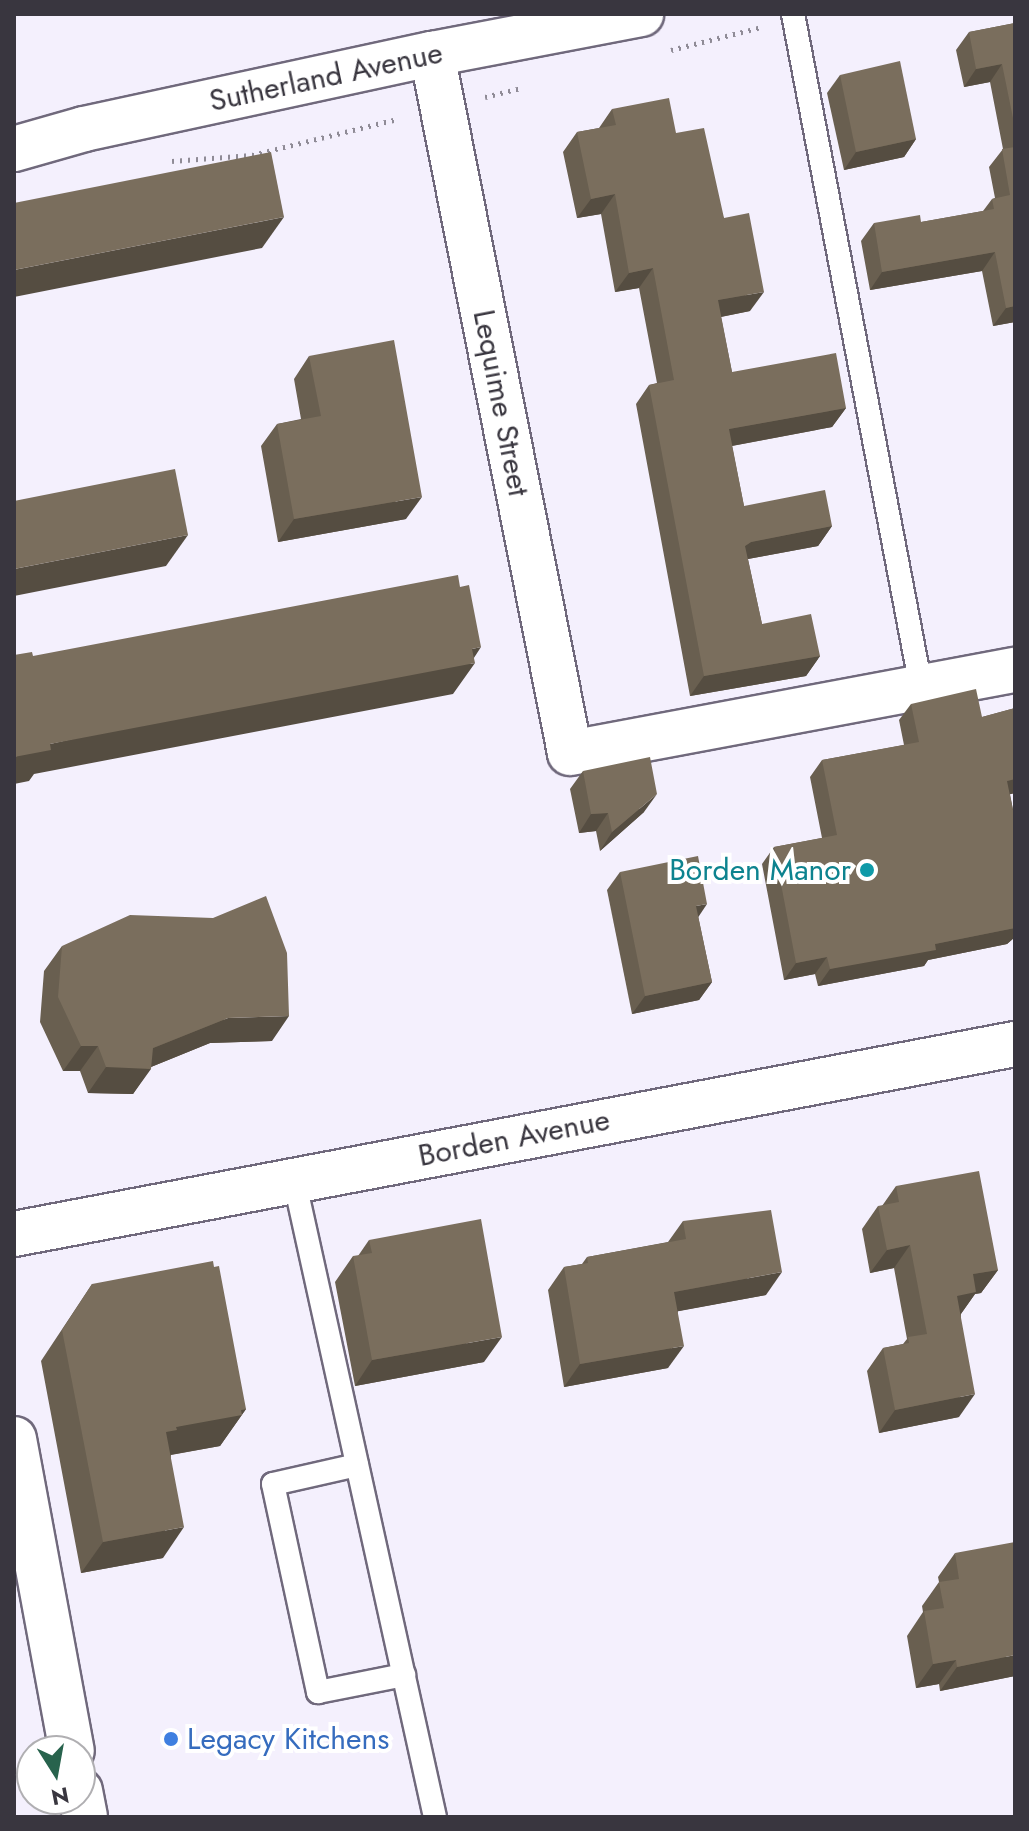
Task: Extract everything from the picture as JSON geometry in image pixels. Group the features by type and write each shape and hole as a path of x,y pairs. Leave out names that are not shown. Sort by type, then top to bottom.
{"street":[{"name":"Sutherland Avenue","path":"14,149 84,129 432,54 641,14"},
{"name":"Lequime Street","path":"432,54 570,753 921,687"},
{"path":"921,687 1015,670"},
{"name":"Borden Avenue","path":"14,1234 1015,1044"},
{"path":"14,1439 69,1735"}],"lane":[{"path":"793,14 921,687"},
{"path":"294,1179 435,1817"},
{"path":"357,1465 273,1484 318,1692 404,1675"}],"building":[{"path":"1015,23 1015,128 1002,64 976,69 969,32"},
{"path":"900,61 916,139 856,152 840,75"},
{"path":"669,98 676,133 704,128 724,218 749,213 764,292 718,300 732,372 836,353 846,408 729,429 744,506 825,490 832,526 751,542 745,546 762,624 811,614 820,656 704,676 649,385 674,380 653,268 629,273 615,194 591,199 577,132 616,125 612,109"},
{"path":"1015,147 1015,306 1006,308 995,252 882,272 874,223 920,215 921,222 994,209 992,199 1010,195 1002,149"},
{"path":"271,152 284,217 14,270 14,203"},
{"path":"394,340 422,497 294,519 277,424 321,416 309,356"},
{"path":"175,469 188,535 14,569 14,501"},
{"path":"458,575 460,587 469,585 481,647 472,649 475,663 50,744 51,750 14,757 14,655 32,652 33,656"},
{"path":"976,689 982,717 1015,708 1015,779 1007,781 1015,820 1015,928 935,944 936,950 830,969 827,957 796,963 774,847 837,835 822,760 919,742 911,704"},
{"path":"650,757 657,794 612,832 608,813 591,814 583,771"},
{"path":"698,856 707,904 696,906 712,982 645,996 620,872"},
{"path":"266,896 287,953 289,1016 228,1018 153,1048 151,1069 106,1067 98,1046 81,1046 58,997 62,946 130,915 213,918"},
{"path":"979,1171 998,1270 973,1274 976,1292 957,1296 975,1394 895,1410 883,1348 909,1343 908,1337 927,1334 910,1245 887,1250 878,1206 899,1202 896,1186"},
{"path":"771,1210 782,1272 674,1292 684,1346 580,1364 564,1267 588,1263 587,1257 686,1239 683,1221"},
{"path":"481,1219 502,1337 372,1360 353,1256 372,1253 369,1240"},
{"path":"213,1261 214,1267 219,1266 246,1409 241,1410 242,1415 176,1427 177,1430 166,1432 184,1527 103,1542 62,1330 92,1284"},
{"path":"1015,1542 1015,1655 957,1667 956,1660 933,1664 924,1611 944,1608 939,1582 959,1579 955,1553"}],"place":[{"name":"Borden Manor","path":"867,870"},
{"name":"Legacy Kitchens","path":"171,1739"}]}
